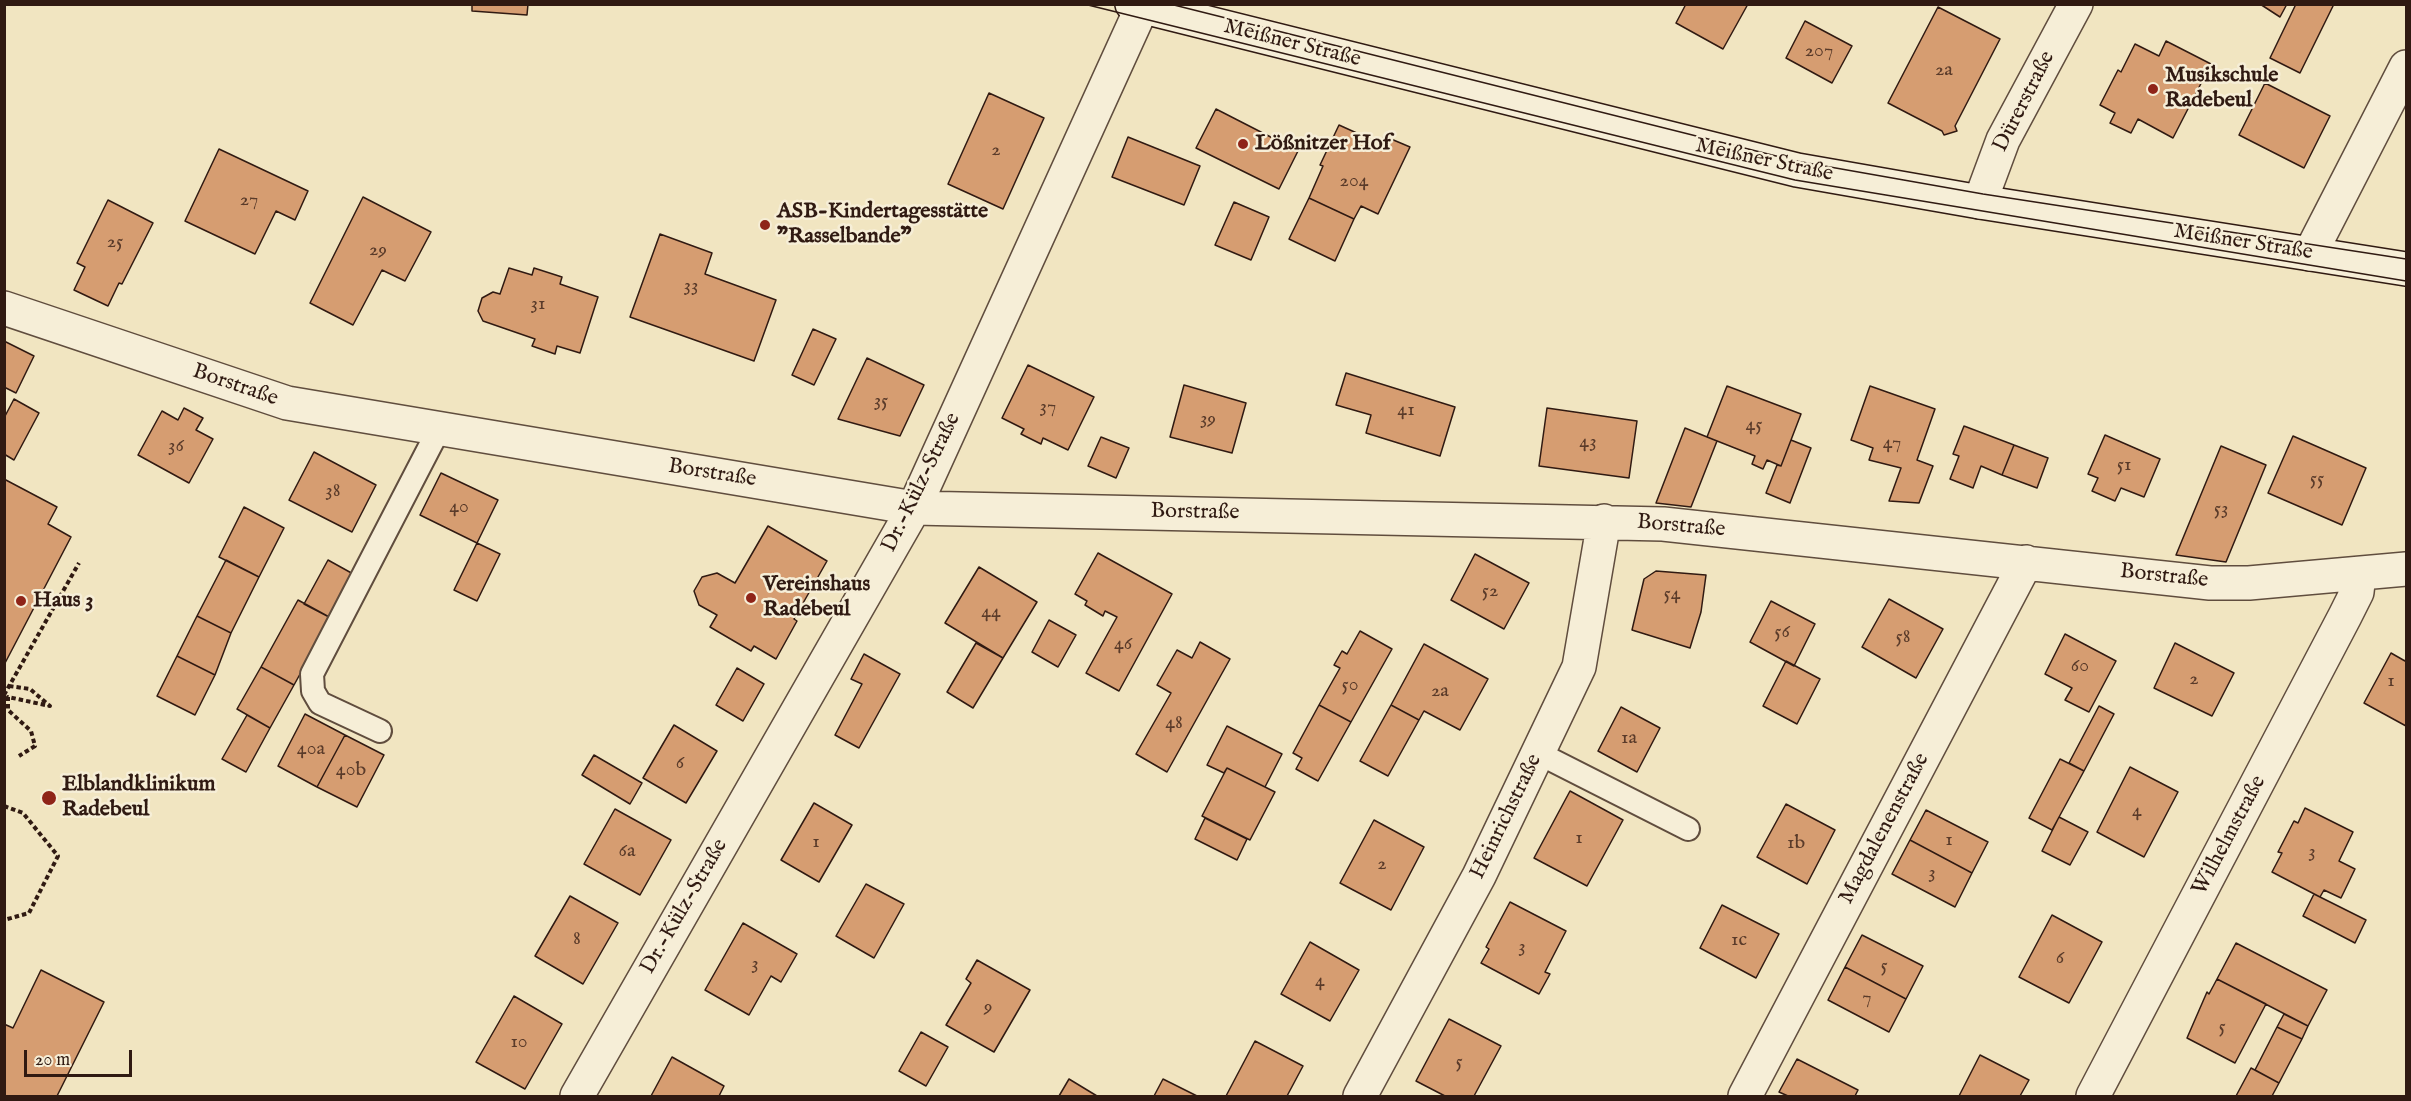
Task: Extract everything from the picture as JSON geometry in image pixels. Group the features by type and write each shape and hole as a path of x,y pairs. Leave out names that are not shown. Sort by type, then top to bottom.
{"street":[{"name":"Dürerstraße","path":"1980,202 2003,140 2076,4"},
{"name":"Meißner Straße","path":"1137,6 1776,165 1980,202 2406,269"},
{"name":"Dr.-Külz-Straße","path":"577,1096 914,508 1137,6"},
{"path":"2310,254 2406,67"},
{"name":"Borstraße","path":"4,308 287,403 914,508 1663,524 2210,583 2249,583 2406,569"},
{"name":"Heinrichstraße","path":"1360,1096 1479,876 1579,667 1604,521"},
{"name":"Magdalenenstraße","path":"1745,1096 2026,562"},
{"name":"Wilhelmstraße","path":"2093,1096 2346,616 2357,592 2359,574"}],"lane":[{"path":"380,731 321,703 313,691 312,674 439,429"},
{"path":"1538,753 1688,829"}],"path":[{"path":"4,695 79,563"},
{"path":"9,686 30,689 50,706 8,697 8,710 31,731 35,746 18,756"},
{"path":"4,806 23,813 58,856 29,913 4,920"}],"building":[{"path":"472,4 528,4 527,15 472,11"},
{"path":"1686,4 1748,4 1723,49 1676,23"},
{"path":"2260,4 2287,4 2280,17"},
{"path":"2296,4 2334,4 2300,73 2270,58"},
{"path":"1938,7 2000,39 1955,126 1957,131 1944,135 1942,131 1888,103"},
{"path":"1805,21 1852,46 1832,83 1786,58"},
{"name":"Musikschule Radebeul","path":"2166,41 2211,64 2173,138 2138,119 2131,133 2110,123 2115,113 2100,105 2118,70 2121,72 2135,44 2159,56"},
{"path":"2265,83 2330,116 2304,168 2239,135"},
{"path":"989,93 1044,118 1003,209 948,184"},
{"path":"1216,109 1298,151 1279,189 1196,148"},
{"path":"1339,125 1381,144 1384,136 1410,147 1378,214 1361,206 1354,219 1309,198 1323,166 1320,165"},
{"path":"1128,137 1200,166 1184,205 1112,177"},
{"path":"219,149 308,191 295,220 276,211 255,254 185,221"},
{"path":"363,197 431,232 405,281 382,270 353,325 310,303"},
{"path":"1309,198 1354,219 1335,261 1289,239"},
{"path":"108,200 153,223 122,284 119,283 108,306 74,290 85,267 77,263"},
{"path":"1234,202 1269,217 1251,260 1215,245"},
{"path":"660,234 712,253 705,274 776,300 754,361 630,317"},
{"path":"509,268 532,275 534,268 562,277 560,284 598,297 580,353 557,346 555,354 532,346 535,339 483,321 478,311 482,298 493,292 500,294"},
{"path":"813,329 836,339 814,385 792,375"},
{"path":"4,341 34,356 16,393 4,387"},
{"path":"867,358 924,385 900,436 838,419"},
{"path":"1028,365 1094,397 1068,450 1043,438 1041,444 1021,434 1024,429 1002,418"},
{"path":"1346,373 1455,407 1440,456 1366,433 1371,415 1336,405"},
{"path":"1184,385 1246,403 1232,453 1170,437"},
{"path":"1727,386 1801,414 1781,466 1767,460 1763,469 1752,464 1755,456 1707,437"},
{"path":"1870,386 1935,409 1917,460 1933,466 1919,503 1889,501 1901,468 1869,460 1873,448 1851,440"},
{"path":"14,399 39,413 14,460 4,454 4,418"},
{"path":"184,408 203,418 196,430 213,439 189,483 138,455 162,411 178,420"},
{"path":"1547,408 1637,421 1629,478 1539,466"},
{"path":"1964,426 2014,445 2002,475 1981,466 1973,488 1950,479 1959,456 1953,454"},
{"path":"1685,428 1717,441 1691,507 1656,503"},
{"path":"2105,435 2160,459 2144,497 2121,488 2115,501 2092,491 2098,478 2088,474"},
{"path":"2293,436 2366,468 2342,525 2268,493"},
{"path":"1101,437 1129,448 1116,478 1088,466"},
{"path":"1791,440 1811,448 1790,503 1766,493 1777,465 1781,466"},
{"path":"2014,445 2048,458 2037,488 2002,475"},
{"path":"2221,446 2266,465 2226,562 2176,555"},
{"path":"314,452 376,485 352,532 289,500"},
{"path":"441,473 498,500 477,543 420,515"},
{"name":"Haus 3","path":"4,479 57,507 48,524 71,537 4,665"},
{"path":"244,507 284,528 259,577 219,557"},
{"name":"Vereinshaus Radebeul","path":"768,526 827,561 794,619 797,621 776,659 754,646 751,651 710,627 717,615 699,605 694,591 702,577 717,573 735,583"},
{"path":"477,543 500,554 477,601 454,590"},
{"path":"1098,553 1172,594 1119,691 1086,673 1117,617 1105,611 1103,616 1085,605 1087,601 1075,594"},
{"path":"1475,554 1529,583 1504,629 1451,600"},
{"path":"226,560 259,577 231,633 197,616"},
{"path":"328,560 355,575 331,618 304,604"},
{"path":"979,567 1037,602 1003,658 945,623"},
{"path":"1656,571 1706,575 1701,612 1690,648 1632,630 1644,579"},
{"path":"1889,599 1943,629 1916,678 1862,647"},
{"path":"298,600 331,618 294,685 261,667"},
{"path":"1771,601 1815,624 1794,666 1750,642"},
{"path":"197,616 231,633 215,675 177,656"},
{"path":"1049,620 1076,635 1058,667 1032,652"},
{"path":"1360,631 1392,649 1351,722 1319,705 1340,668 1334,665 1342,651 1347,654"},
{"path":"2065,634 2116,661 2089,712 2065,700 2072,688 2045,674"},
{"path":"1200,642 1230,659 1167,772 1136,754 1171,693 1157,685 1177,650 1192,658"},
{"path":"976,643 1003,658 973,708 947,692"},
{"path":"2175,643 2234,673 2212,716 2154,688"},
{"path":"1424,644 1488,679 1460,730 1424,711 1419,720 1391,705"},
{"path":"2391,653 2405,661 2406,659 2406,726 2364,703"},
{"path":"864,654 900,674 859,748 835,735 862,684 851,679"},
{"path":"177,656 215,675 195,715 157,696"},
{"path":"1786,661 1820,679 1797,724 1763,706"},
{"path":"261,667 294,685 270,728 237,709"},
{"path":"737,668 764,684 743,721 716,705"},
{"path":"1319,705 1351,722 1318,781 1296,769 1302,758 1293,753"},
{"path":"1391,705 1419,720 1388,776 1360,761"},
{"path":"2099,706 2114,714 2084,771 2069,763"},
{"path":"1621,707 1660,728 1637,772 1598,751"},
{"path":"305,714 345,735 317,787 278,766"},
{"path":"247,715 270,728 246,772 222,759"},
{"path":"674,725 717,751 686,803 643,778"},
{"path":"1227,726 1282,754 1265,787 1227,768 1224,773 1207,765"},
{"path":"345,735 384,755 357,807 317,787"},
{"path":"594,755 642,783 630,804 582,775"},
{"path":"2060,759 2084,771 2052,830 2029,818"},
{"path":"2130,767 2178,792 2144,857 2097,832"},
{"path":"1227,768 1275,792 1250,840 1202,816"},
{"path":"1570,791 1623,820 1587,886 1534,858"},
{"path":"814,803 852,825 819,882 781,860"},
{"path":"1786,804 1835,830 1807,884 1757,857"},
{"path":"2305,808 2353,832 2339,861 2355,869 2341,898 2324,890 2320,897 2272,872 2282,853 2278,852 2294,821 2298,823"},
{"path":"615,809 671,840 640,895 584,864"},
{"path":"1926,810 1988,842 1972,873 1910,840"},
{"path":"2059,817 2088,832 2070,865 2042,851"},
{"path":"1205,818 1247,839 1237,860 1195,839"},
{"path":"1374,820 1424,847 1391,910 1340,883"},
{"path":"1910,840 1972,873 1955,907 1892,874"},
{"path":"866,884 904,904 874,958 836,936"},
{"path":"2314,894 2366,920 2355,943 2303,916"},
{"path":"570,896 618,923 583,984 535,956"},
{"path":"1510,902 1566,931 1545,972 1550,974 1539,994 1481,963 1489,949 1486,947"},
{"path":"1722,905 1779,934 1756,978 1700,948"},
{"path":"2052,915 2102,942 2069,1003 2019,977"},
{"path":"743,923 797,954 781,982 771,976 749,1015 705,990"},
{"path":"1862,935 1923,966 1906,999 1845,967"},
{"path":"1310,942 1359,970 1330,1021 1281,994"},
{"path":"2236,943 2327,990 2308,1026 2217,979"},
{"path":"977,960 1030,990 994,1052 946,1025 971,983 966,979"},
{"path":"1845,967 1906,999 1889,1032 1828,1000"},
{"path":"41,970 104,1002 57,1096 4,1096 4,1024 13,1028"},
{"path":"2217,979 2266,1004 2235,1063 2187,1038 2207,992 2209,994"},
{"path":"514,996 562,1024 525,1089 476,1062"},
{"path":"2284,1014 2308,1026 2302,1039 2277,1027"},
{"path":"1449,1019 1501,1046 1474,1096 1445,1096 1416,1081"},
{"path":"2277,1027 2302,1039 2279,1083 2255,1070"},
{"path":"921,1032 948,1047 926,1086 899,1071"},
{"path":"1255,1041 1303,1066 1287,1096 1226,1096"},
{"path":"1980,1055 2029,1080 2020,1096 1959,1096"},
{"path":"672,1057 724,1086 719,1096 651,1096"},
{"path":"1797,1059 1858,1090 1855,1096 1788,1096 1779,1092"},
{"path":"2251,1068 2279,1083 2272,1096 2236,1096"},
{"path":"1069,1079 1097,1096 1059,1096"},
{"path":"1163,1079 1197,1096 1154,1096"}],"tram line":[{"path":"1084,4 1795,180 2406,281"},
{"path":"1170,4 1796,161 1983,194 2406,259"}],"place":[{"name":"Musikschule Radebeul","path":"2153,89"},
{"name":"Lößnitzer Hof","path":"1243,144"},
{"name":"ASB-Kindertagesstätte \"Rasselbande\"","path":"765,225"},
{"name":"Vereinshaus Radebeul","path":"751,598"},
{"name":"Haus 3","path":"21,601"},
{"name":"Elblandklinikum Radebeul","path":"49,798"}]}
